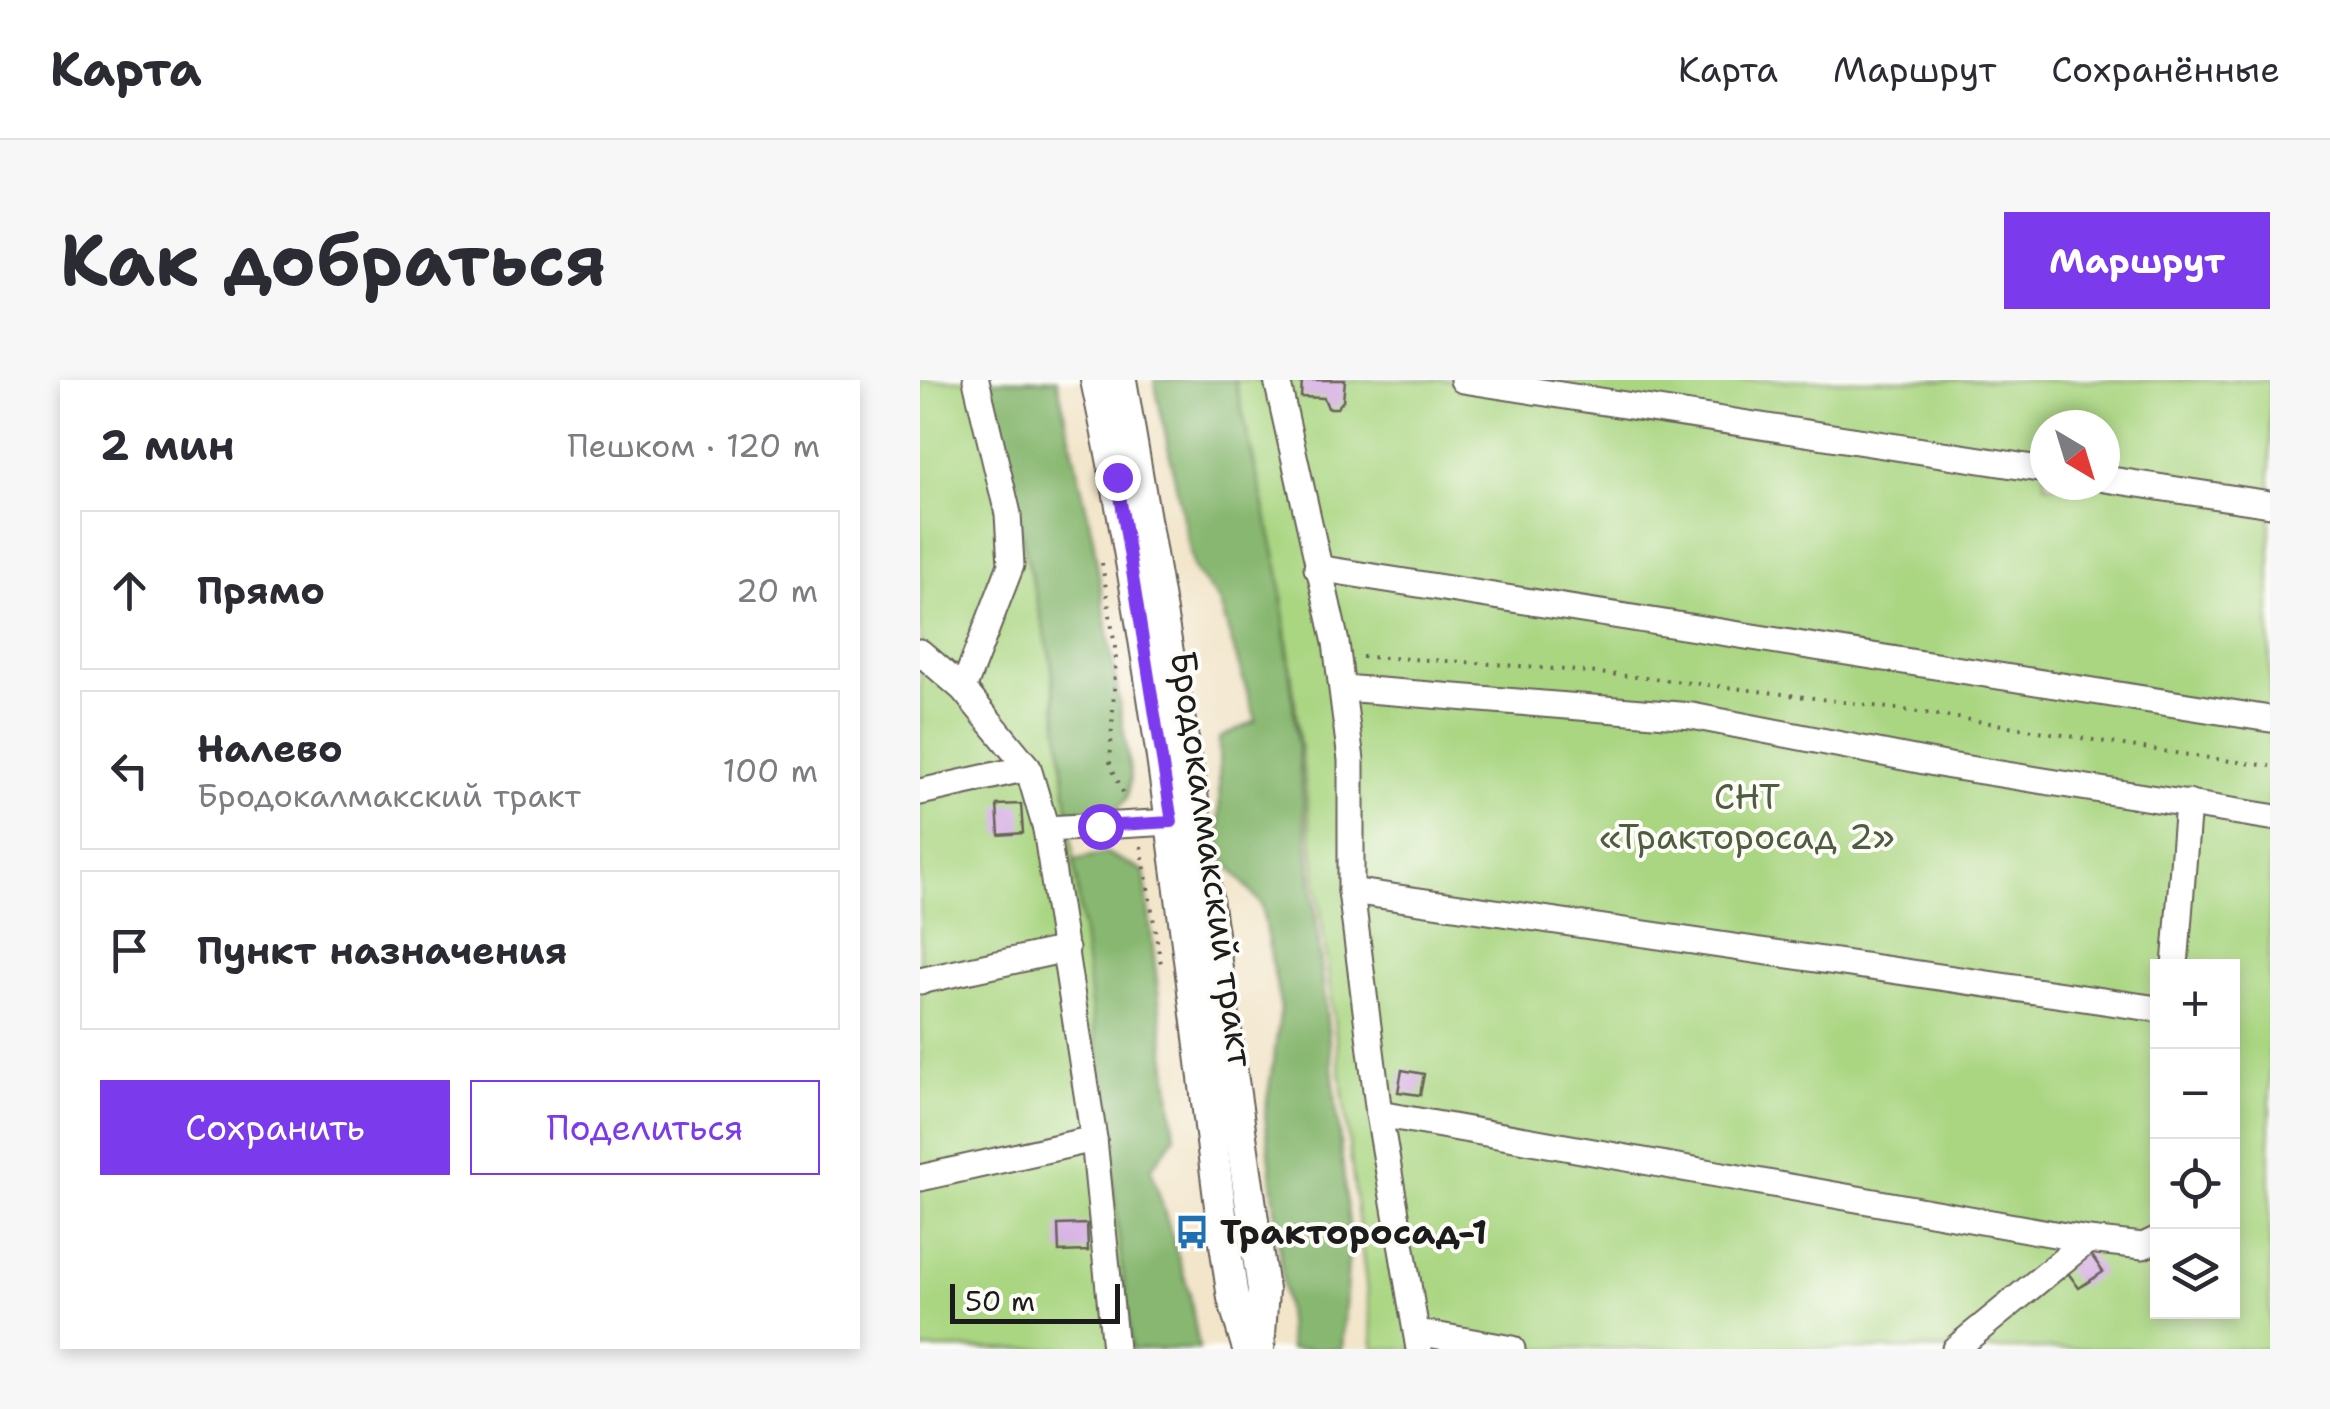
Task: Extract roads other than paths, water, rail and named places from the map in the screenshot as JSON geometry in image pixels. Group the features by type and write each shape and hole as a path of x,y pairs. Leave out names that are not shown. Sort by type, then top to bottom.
{"main road":[{"name":"Бродокалмакский тракт","path":"1096,380 1126,529 1172,822 1233,1298 1248,1349"},
{"name":"Бродокалмакский тракт","path":"1121,380 1190,780 1262,1290 1259,1349"}],"lane":[{"path":"963,688 1011,564 1008,514 976,380"},
{"path":"1277,380 1338,656 1351,760 1351,891 1379,1114 1418,1341 1512,1349"},
{"path":"1462,380 2030,468"},
{"path":"2120,481 2270,504"},
{"path":"1318,568 2270,718"},
{"path":"920,652 963,688 1028,768 1046,829 1094,1139 1114,1349"},
{"path":"1342,688 1692,716 1950,766 2270,817"},
{"path":"920,792 1028,768"},
{"path":"2176,959 2188,803"},
{"path":"1046,829 1172,822"},
{"path":"1351,891 2150,1008"},
{"path":"920,982 1066,949"},
{"path":"1379,1114 2088,1240 2143,1246 2150,1242"},
{"path":"920,1178 1094,1139"},
{"path":"1955,1349 2088,1240"}],"place":[{"name":"Тракторосад-1","path":"1192,1232"}],"park label":[{"name":"СНТ «Тракторосад 2»","path":"1747,817"}]}
